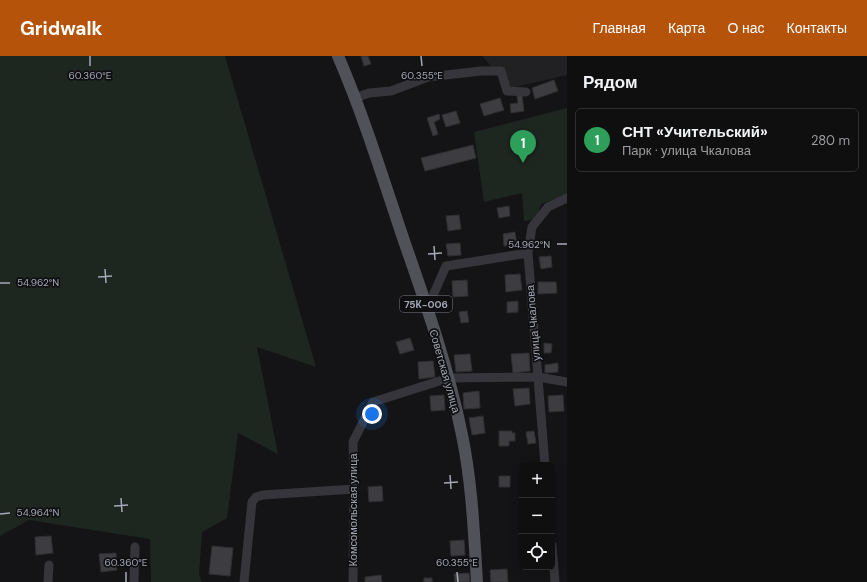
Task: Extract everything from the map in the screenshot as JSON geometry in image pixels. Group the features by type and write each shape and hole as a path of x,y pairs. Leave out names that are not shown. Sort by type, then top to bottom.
{"main road":[{"name":"Советская улица","path":"338,56 356,98 449,378 462,436 471,497 477,582"}],"street":[{"path":"356,98 370,93 390,91 428,78 481,71 501,71 507,91 526,92"},
{"name":"улица Чкалова","path":"545,462 528,253 532,228 548,207 567,198"},
{"path":"427,309 446,266 528,253"},
{"name":"Комсомольская улица","path":"353,582 353,442 373,402 449,378 538,377 567,382"},
{"path":"244,582 252,502 256,497 263,495 354,489"},
{"path":"134,582 135,546"},
{"path":"48,582 49,565"},
{"path":"554,570 555,582"}],"shaded area":[{"path":"0,56 225,56 316,367 257,347 278,454 238,433 227,518 202,532 199,575 202,582 151,582 150,539 29,520 0,536"},
{"path":"482,56 567,56 567,75 511,88"},
{"path":"567,108 567,195 541,204 536,219 524,221 522,193 484,202 474,132"}],"building":[{"path":"361,56 368,56 371,64 364,66"},
{"path":"554,80 558,91 535,99 532,88"},
{"path":"522,95 524,111 511,113 510,104 518,103 517,96"},
{"path":"500,98 504,110 484,116 480,104"},
{"path":"456,111 460,123 446,127 442,115"},
{"path":"439,114 440,119 434,122 438,134 433,136 427,118"},
{"path":"473,145 476,158 425,171 421,158"},
{"path":"509,206 510,216 499,218 497,208"},
{"path":"459,215 461,229 448,231 446,216"},
{"path":"515,232 517,245 504,246 503,234"},
{"path":"460,243 461,255 448,256 446,244"},
{"path":"551,256 552,267 541,269 539,257"},
{"path":"520,274 522,290 506,292 505,275"},
{"path":"467,280 468,296 453,297 452,281"},
{"path":"538,282 556,282 557,293 538,294"},
{"path":"518,301 518,312 507,313 507,302"},
{"path":"467,311 469,322 461,323 459,312"},
{"path":"410,338 414,350 400,354 396,342"},
{"path":"544,343 552,344 551,353 544,353"},
{"path":"529,353 530,371 513,373 511,354"},
{"path":"470,354 472,371 456,372 454,355"},
{"path":"433,361 435,377 419,379 418,362"},
{"path":"558,363 558,372 545,373 545,365"},
{"path":"529,388 530,404 515,406 513,389"},
{"path":"479,391 480,408 464,409 463,393"},
{"path":"444,395 445,410 431,411 430,396"},
{"path":"563,395 564,411 549,412 548,396"},
{"path":"483,416 485,433 472,435 469,418"},
{"path":"499,431 512,431 512,433 515,433 515,441 509,441 509,446 499,446"},
{"path":"534,431 536,443 528,444 526,432"},
{"path":"499,476 510,476 510,487 499,487"},
{"path":"382,486 383,501 369,502 368,487"},
{"path":"51,536 53,553 36,555 35,537"},
{"path":"464,540 465,555 451,556 450,541"},
{"path":"212,546 233,548 230,576 209,574"},
{"path":"116,553 117,570 101,572 99,554"},
{"path":"507,569 508,582 491,582 490,570"},
{"path":"469,573 470,582 455,582 454,574"},
{"path":"381,575 382,582 365,582 365,577"},
{"path":"424,578 432,578 432,582 424,582"}],"place":[{"name":"СНТ «Учительский»","path":"523,163"}]}
